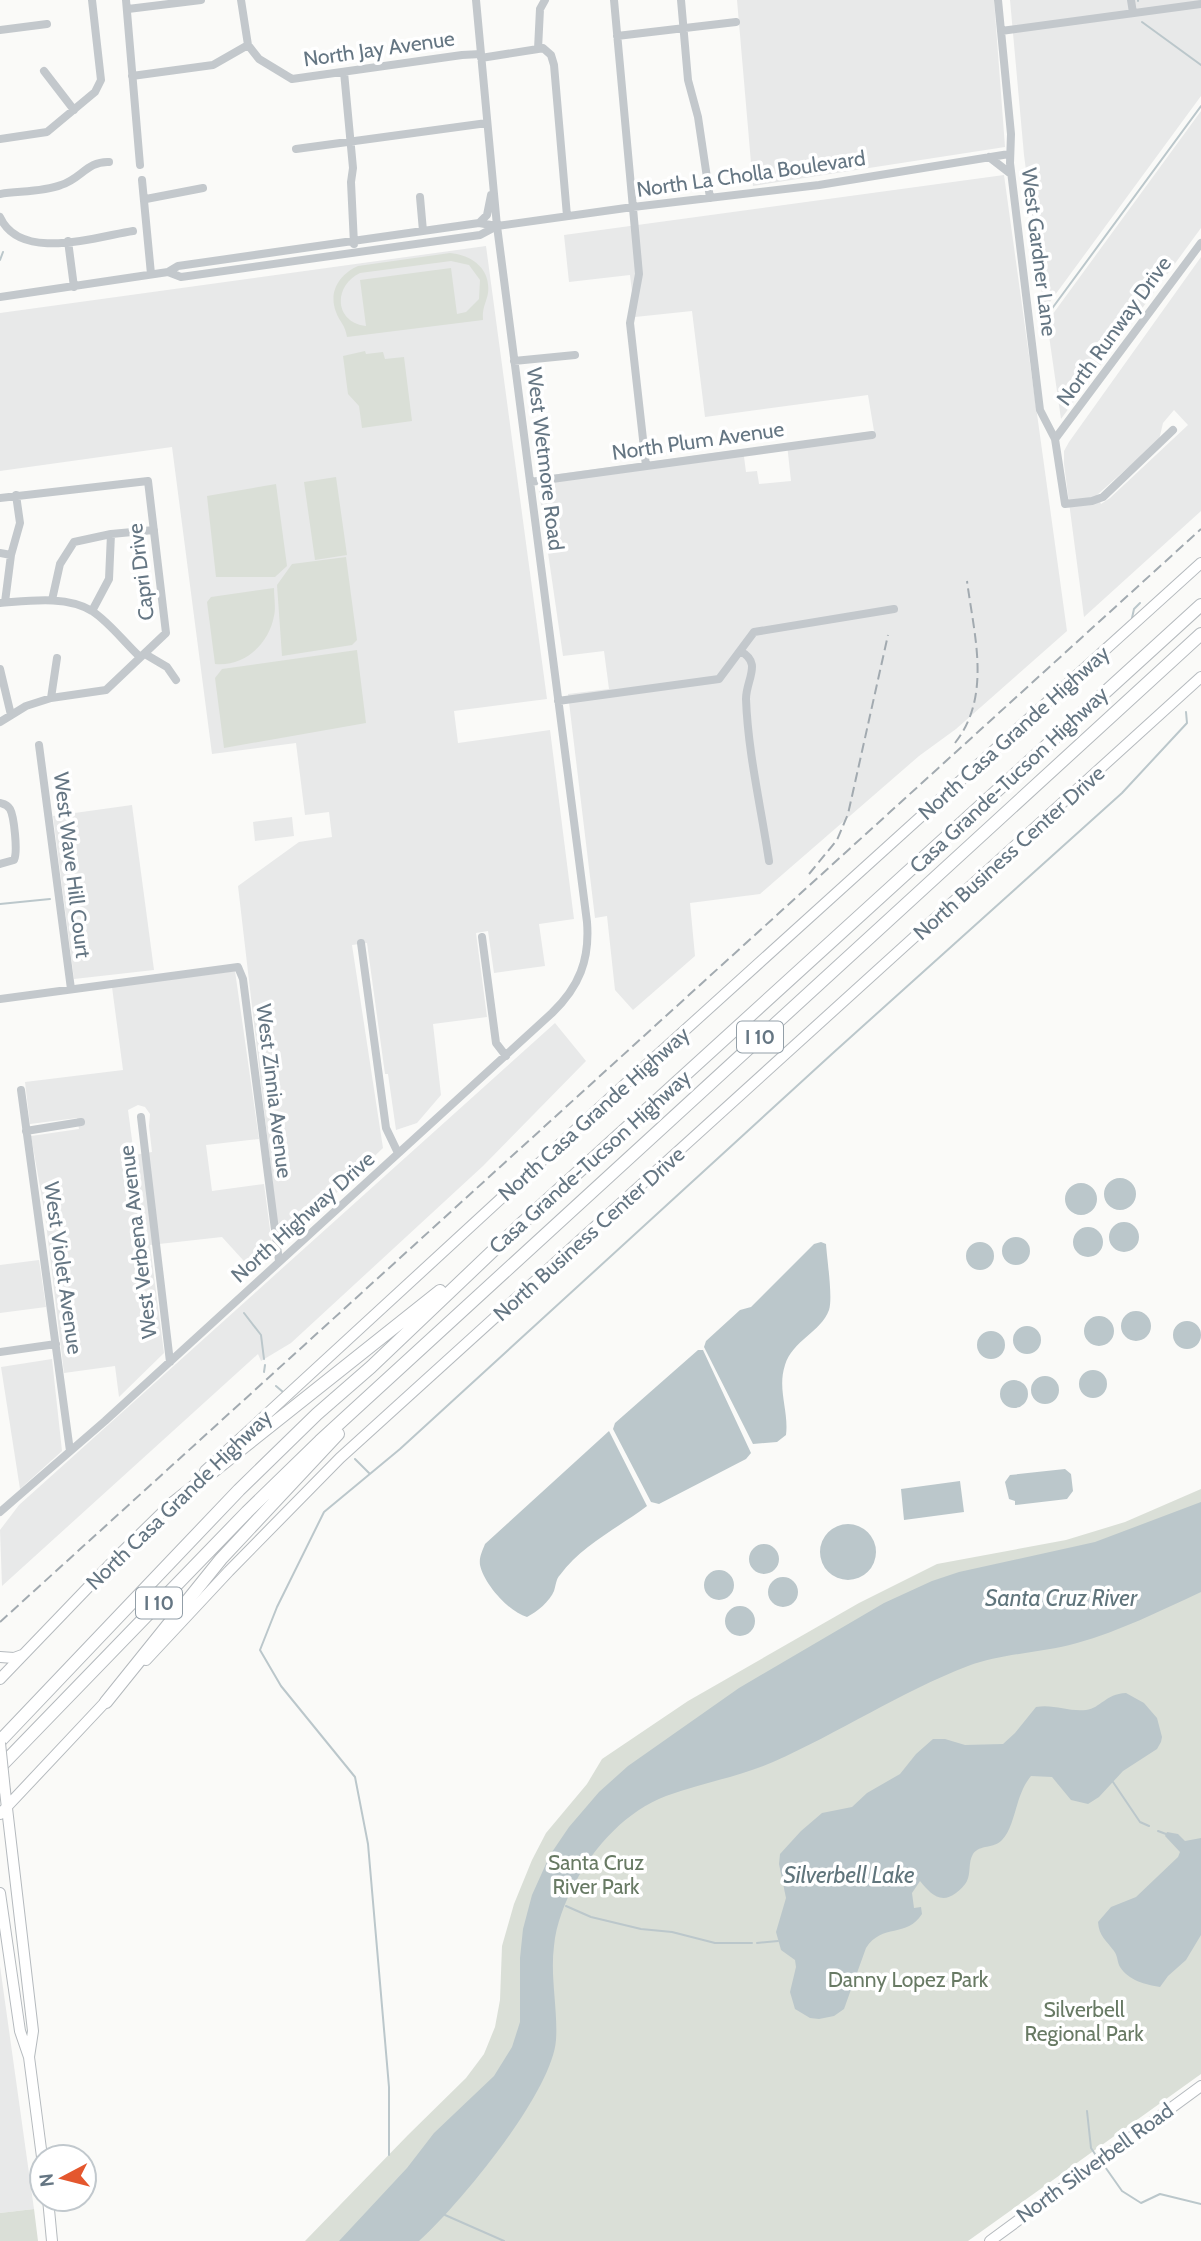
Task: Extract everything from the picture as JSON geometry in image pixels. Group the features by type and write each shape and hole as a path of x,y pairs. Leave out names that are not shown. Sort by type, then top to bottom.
{"highway":[{"name":"Casa Grande-Tucson Highway","path":"0,1742 239,1490 503,1241 1201,605"},
{"name":"Casa Grande-Tucson Highway","path":"0,1767 247,1511 402,1365 1201,634"},
{"path":"167,1508 503,1241"},
{"path":"106,1702 221,1559 402,1365"}],"main road":[{"name":"North Casa Grande Highway","path":"0,1679 167,1508 631,1079 1201,563"},
{"name":"North Business Center Drive","path":"4,1811 340,1458 1201,677"},
{"path":"0,1657 14,1658 22,1655"},
{"path":"0,1742 5,1791 4,1811 33,2031 29,2057"},
{"path":"0,1893 20,2031 29,2057 40,2143"},
{"name":"North Silverbell Road","path":"990,2241 1201,2086"},
{"path":"50,2213 53,2240"}],"street":[{"path":"0,139 47,132 95,92 101,80 92,0"},
{"path":"140,165 127,5 201,0"},
{"path":"132,76 213,65 248,45 241,0"},
{"name":"West Wetmore Road","path":"476,0 497,226 587,922"},
{"path":"545,0 540,9 538,49 543,48 549,52 554,65 567,216"},
{"path":"614,0 639,274 630,323 646,466"},
{"path":"681,0 688,80 698,117 710,198"},
{"name":"West Gardner Lane","path":"998,0 1011,134 1011,174 1040,410 1055,439 1065,504 1103,497 1173,430"},
{"path":"1131,0 1133,13"},
{"path":"1001,31 1201,4"},
{"path":"617,36 736,22"},
{"path":"0,30 47,24"},
{"name":"North Jay Avenue","path":"248,45 259,59 292,79 461,55 481,56 538,49"},
{"path":"44,71 74,110"},
{"path":"344,72 351,142 355,251"},
{"path":"296,149 487,123"},
{"name":"North La Cholla Boulevard","path":"0,297 168,272 178,265 479,223 497,226 819,185 1009,154"},
{"path":"989,157 1011,174"},
{"path":"0,194 59,186 75,179 97,162 109,162"},
{"path":"142,180 152,274"},
{"path":"146,199 203,188"},
{"path":"479,223 487,215 493,188"},
{"path":"420,197 423,231"},
{"path":"0,216 5,228 13,234 40,244 133,231"},
{"name":"North La Cholla Boulevard","path":"168,272 181,277 480,235 497,226"},
{"path":"5,242 13,234"},
{"path":"68,241 74,288"},
{"name":"North Runway Drive","path":"1055,439 1201,243"},
{"path":"514,361 575,355"},
{"name":"North Plum Avenue","path":"530,482 872,435"},
{"name":"Capri Drive","path":"0,722 26,706 51,698 106,690 166,633 148,481 16,495"},
{"path":"0,498 16,495 20,523 3,602 52,600 92,611 142,655 167,667 176,680"},
{"path":"52,600 60,564 74,542 111,534 154,530"},
{"path":"92,611 109,579 111,534"},
{"path":"0,553 11,555"},
{"path":"558,701 719,679 754,632 894,610"},
{"path":"740,651 749,656 752,663 747,688 748,723 769,861"},
{"path":"51,698 57,659"},
{"path":"1,674 10,715"},
{"name":"West Wave Hill Court","path":"39,745 71,989"},
{"path":"0,864 18,859 11,811 5,803"},
{"name":"North Highway Drive","path":"0,1513 170,1362 563,1002 576,985 585,960 589,941 587,922"},
{"path":"482,937 496,1043 506,1056"},
{"path":"361,943 386,1128 398,1153"},
{"name":"West Zinnia Avenue","path":"71,989 238,967 243,979 279,1261"},
{"path":"0,999 71,989"},
{"name":"West Violet Avenue","path":"21,1090 70,1451"},
{"name":"West Verbena Avenue","path":"141,1117 170,1362"},
{"path":"26,1131 81,1122"},
{"path":"0,1352 56,1344"}],"shaded area":[{"path":"737,0 994,0 1005,147 753,186"},
{"path":"1010,0 1201,0 1201,96 1044,310 1024,155"},
{"path":"1201,111 1201,228 1061,419 1047,322"},
{"path":"1004,175 1067,631 956,729 919,756 760,894 690,903 695,956 633,1010 615,990 607,916 595,918 568,694 609,689 604,651 563,656 537,477 743,449 746,472 757,471 759,484 791,481 787,444 874,431 868,395 705,417 692,311 635,317 630,275 569,282 564,235"},
{"path":"486,246 547,699 454,711 458,743 550,730 574,919 539,924 545,966 494,973 488,931 476,933 487,1017 433,1024 441,1095 417,1123 396,1130 388,1074 385,1074 367,943 352,945 383,1148 280,1247 238,886 299,842 332,837 329,812 305,815 296,743 212,754 172,447 0,471 0,313"},
{"path":"1201,257 1201,511 1084,617 1064,464 1064,451","holes":["1174,410 1188,425 1110,498 1101,504 1097,495 1159,440 1163,423"]},
{"path":"132,805 154,970 74,979 53,816"},
{"path":"292,817 294,836 255,841 253,822"},
{"path":"235,971 259,1139 206,1145 212,1191 264,1184 273,1252 253,1271 222,1237 150,1245 164,1353 119,1397 115,1366 64,1373 45,1215 31,1136 79,1129 77,1118 30,1124 25,1082 123,1070 112,987","holes":["138,1105 145,1107 150,1114 152,1152 134,1155 128,1110"]},
{"path":"555,1023 586,1061 483,1166 291,1343 261,1361 258,1354 2,1586 0,1530 19,1505"},
{"path":"39,1260 46,1307 0,1313 0,1265"},
{"path":"52,1359 62,1451 20,1489 1,1367"},
{"path":"0,1966 28,2166 28,2210 0,2213"}],"green space":[{"path":"450,253 472,260 483,270 488,284 483,320 347,337 336,312 335,290 341,279 358,266","holes":["451,261 469,265 480,280 479,299 466,312 457,314 451,268 360,280 366,326 355,323 343,311 341,303 345,286 360,273"]},
{"path":"365,351 366,354 383,352 385,359 404,357 412,421 362,428 359,406 348,394 343,356"},
{"path":"336,477 347,555 315,560 304,482"},
{"path":"276,484 287,566 275,577 216,577 207,496"},
{"path":"346,557 357,640 352,645 282,656 277,585 292,564"},
{"path":"274,588 274,616 261,644 254,652 236,662 215,664 207,602 211,597"},
{"path":"357,650 366,723 224,748 215,678 222,669"},
{"name":"Danny Lopez Park","path":"1201,1489 1201,2074 968,2241 305,2241 466,2078 484,2054 495,2027 500,2000 502,1946 514,1904 546,1833 587,1784 602,1759 688,1701 859,1603 937,1564 1066,1540 1125,1522"},
{"path":"28,2210 28,2213 34,2213 38,2241 0,2241 0,2213"}],"water":[{"path":"1120,1178 1131,1183 1136,1194 1131,1205 1120,1210 1109,1205 1104,1194 1109,1183"},
{"path":"1081,1183 1092,1188 1097,1199 1092,1210 1081,1215 1070,1210 1065,1199 1070,1188"},
{"path":"1124,1222 1135,1226 1139,1237 1135,1248 1124,1252 1113,1248 1109,1237 1113,1226"},
{"path":"1088,1227 1099,1231 1103,1242 1099,1253 1088,1257 1077,1253 1073,1242 1077,1231"},
{"path":"1016,1237 1026,1241 1030,1251 1026,1261 1016,1265 1006,1261 1002,1251 1006,1241"},
{"path":"980,1242 990,1246 994,1256 990,1266 980,1270 970,1266 966,1256 970,1246"},
{"path":"814,1244 826,1244 829,1310 820,1324 794,1349 785,1365 782,1383 786,1435 777,1442 753,1444 704,1347 706,1341 740,1310 751,1307"},
{"path":"1136,1311 1147,1315 1151,1326 1147,1337 1136,1341 1125,1337 1121,1326 1125,1315"},
{"path":"1099,1316 1105,1317 1113,1325 1113,1337 1105,1345 1099,1346 1093,1345 1085,1337 1084,1331 1085,1325 1093,1317"},
{"path":"1187,1321 1197,1325 1201,1335 1197,1345 1187,1349 1177,1345 1173,1335 1177,1325"},
{"path":"1027,1326 1037,1330 1041,1340 1037,1350 1027,1354 1017,1350 1013,1340 1017,1330"},
{"path":"991,1331 1001,1335 1005,1345 1001,1355 991,1359 981,1355 977,1345 981,1335"},
{"path":"698,1350 703,1350 751,1453 746,1459 659,1504 651,1502 613,1429 615,1423"},
{"path":"1093,1370 1103,1374 1107,1384 1103,1394 1093,1398 1083,1394 1079,1384 1083,1374"},
{"path":"1045,1376 1055,1380 1059,1390 1055,1400 1045,1404 1035,1400 1031,1390 1035,1380"},
{"path":"1014,1380 1024,1384 1028,1394 1024,1404 1014,1408 1004,1404 1000,1394 1004,1384"},
{"path":"609,1431 647,1506 569,1564 559,1577 552,1595 539,1609 527,1617 520,1614 498,1596 482,1572 480,1559 485,1544"},
{"path":"1065,1469 1071,1474 1073,1491 1067,1499 1015,1505 1015,1501 1009,1499 1005,1482 1010,1475"},
{"path":"960,1481 964,1512 904,1520 901,1489"},
{"name":"Santa Cruz River","path":"1201,1502 1201,1592 1109,1633 1064,1646 995,1658 968,1666 918,1688 773,1762 666,1796 625,1820 592,1855 561,1913 553,1958 556,2040 551,2062 539,2089 501,2147 457,2202 419,2241 339,2241 407,2168 434,2133 494,2076 512,2047 520,2022 520,1958 523,1929 532,1895 550,1855 569,1827 599,1792 628,1766 739,1688 884,1603 959,1572 1095,1542"},
{"path":"843,1524 853,1524 868,1532 874,1541 874,1563 868,1572 853,1580 843,1580 825,1568 820,1557 820,1547 832,1529"},
{"path":"764,1544 775,1548 779,1559 775,1570 764,1574 753,1570 749,1559 753,1548"},
{"path":"719,1570 730,1574 734,1585 730,1596 719,1600 708,1596 704,1585 708,1574"},
{"path":"783,1577 794,1581 798,1592 794,1603 783,1607 772,1603 768,1592 772,1581"},
{"path":"740,1606 751,1610 755,1621 751,1632 740,1636 729,1632 725,1621 729,1610"},
{"name":"Silverbell Lake","path":"1126,1693 1144,1703 1157,1718 1162,1737 1157,1749 1123,1771 1099,1797 1088,1804 1071,1800 1052,1777 1031,1776 1022,1792 1007,1834 999,1843 979,1849 973,1854 966,1883 956,1893 940,1898 920,1881 912,1893 914,1908 921,1907 922,1914 909,1926 872,1940 866,1948 844,2009 834,2016 819,2019 810,2018 795,2009 790,1992 795,1960 781,1950 776,1932 786,1898 779,1864 780,1854 801,1831 822,1813 852,1807 867,1793 900,1774 933,1739 945,1739 965,1745 1003,1744 1036,1707 1086,1710 1113,1696"},
{"path":"1167,1832 1178,1834 1185,1841 1201,1838 1201,1935 1186,1960 1160,1987 1138,1981 1123,1972 1115,1953 1101,1934 1098,1922 1111,1907 1136,1897 1178,1857 1180,1852 1165,1836"}],"waterway":[{"path":"1142,22 1201,65"},
{"path":"1048,314 1201,106"},
{"path":"0,260 3,252"},
{"path":"1132,618 1134,609 1140,603"},
{"path":"389,2155 389,2087 368,1844 355,1777 281,1686 260,1650 277,1607 324,1512 400,1449 1122,793 1187,723 1186,712"},
{"path":"0,904 50,899"},
{"path":"244,1313 261,1335 264,1359"},
{"path":"264,1372 265,1365"},
{"path":"276,1386 283,1392"},
{"path":"355,1459 369,1473"},
{"path":"1113,1782 1140,1822 1149,1826"},
{"path":"1158,1831 1166,1834"},
{"path":"566,1906 591,1917 641,1929 672,1932 715,1943 752,1943"},
{"path":"757,1943 778,1941"},
{"path":"1087,2111 1091,2148 1097,2157"},
{"path":"1103,2164 1122,2191 1141,2203 1160,2194 1201,2204"},
{"path":"445,2215 504,2241"}],"railway":[{"path":"0,1622 1201,529"},
{"path":"955,743 966,725 977,685 976,644 967,581"},
{"path":"809,874 837,840 848,814 888,635"}],"park label":[{"name":"Santa Cruz River Park","path":"596,1875"},
{"name":"Silverbell Regional Park","path":"1084,2022"}]}
